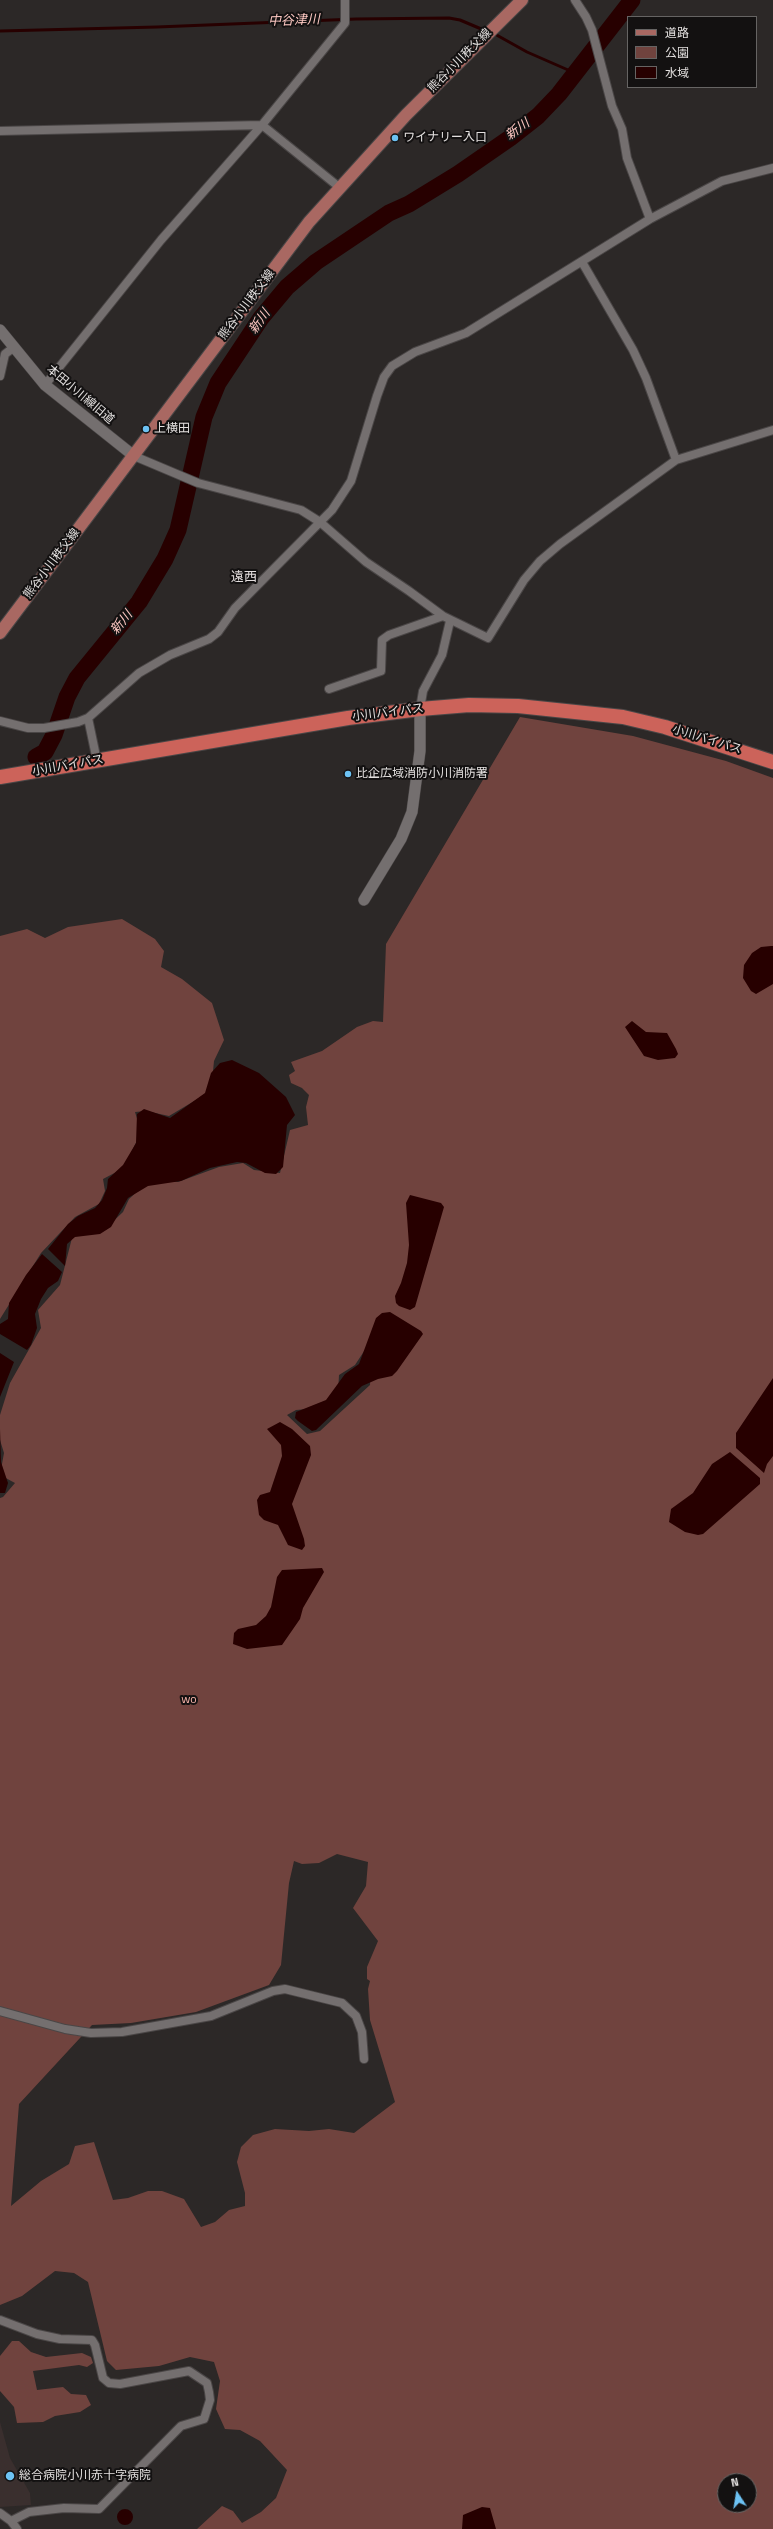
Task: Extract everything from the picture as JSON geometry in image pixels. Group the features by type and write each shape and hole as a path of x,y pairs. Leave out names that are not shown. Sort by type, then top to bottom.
{"highway":[{"name":"小川バイパス","path":"0,777 348,718 420,709 518,706 623,717 672,729 773,762"}],"main road":[{"name":"熊谷小川秩父線","path":"0,633 309,222 339,187 406,116 522,0"}],"street":[{"path":"45,385 161,240 262,125 345,22 345,0"},
{"path":"575,0 592,30 599,62 622,129 628,158 650,219"},
{"path":"0,131 262,125 339,187"},
{"path":"0,721 28,728 44,728 66,725 88,718 139,672 170,655 209,639 218,632 235,608 332,510 351,481 384,376 392,366 415,352 466,333 650,219 722,181 773,168"},
{"path":"582,262 643,371 676,460"},
{"name":"本田小川線旧道","path":"0,330 13,348 45,385 134,456"},
{"path":"0,376 5,354 13,348"},
{"path":"134,456 198,483 284,504 301,510 320,522 366,562 450,621 488,638 524,580 540,561 676,460 773,430"},
{"path":"329,688 381,671 382,640 389,635 443,616"},
{"path":"364,900 401,839 412,812 420,751 420,709 423,691 442,655 450,621"},
{"path":"88,718 97,761"},
{"path":"0,2011 72,2030 91,2033 122,2032 211,2016 273,1991 285,1989 342,2003 356,2016 362,2032 364,2059"},
{"path":"0,2320 37,2334 60,2339 92,2340 96,2345 103,2378 110,2383 120,2384 190,2371 207,2383 210,2400 204,2419 181,2426 99,2509 64,2508 29,2512 11,2521"},
{"path":"0,2513 11,2521 17,2529"}],"shaded area":[{"name":"総合病院小川赤十字病院","path":"0,2422 10,2458 30,2493 31,2505 0,2507"}],"green space":[{"name":"wo","path":"520,717 633,736 726,761 773,778 773,2529 197,2529 222,2506 233,2511 242,2523 261,2512 276,2498 287,2470 260,2441 240,2430 225,2429 216,2409 220,2381 214,2362 190,2357 159,2366 116,2370 107,2361 88,2282 74,2273 55,2271 22,2296 0,2305 0,1498 3,1497 15,1483 0,1475 4,1453 0,1440 0,1415 10,1383 41,1328 38,1310 60,1285 73,1234 104,1230 123,1212 129,1199 142,1187 159,1180 178,1182 219,1167 243,1163 254,1170 280,1173 290,1130 308,1125 306,1107 309,1095 302,1088 291,1083 289,1075 295,1071 291,1062 322,1051 357,1027 373,1021 383,1022 386,944","holes":["372,1339 370,1385 320,1431 307,1434 287,1415 296,1410 320,1408 338,1393 339,1375 355,1365","337,1854 368,1862 366,1886 353,1908 378,1941 367,1967 367,1979 370,1981 368,1989 370,2020 395,2102 354,2133 329,2129 309,2131 275,2129 253,2135 241,2147 237,2162 245,2193 245,2206 229,2210 215,2222 201,2227 184,2199 162,2191 148,2191 128,2198 113,2200 94,2142 75,2146 69,2164 41,2181 11,2206 19,2104 92,2025 131,2023 196,2012 269,1985 281,1965 289,1883 294,1861 302,1864 319,1863"]},
{"path":"122,919 155,939 164,951 161,967 182,979 212,1003 224,1040 214,1061 211,1091 169,1116 146,1111 135,1112 141,1132 124,1168 103,1179 105,1191 99,1204 75,1217 41,1253 0,1319 0,936 27,929 45,938 68,927"},
{"path":"12,2341 19,2341 31,2352 46,2357 82,2353 91,2357 93,2363 87,2367 79,2365 33,2371 37,2390 63,2387 71,2394 86,2395 91,2405 80,2412 55,2416 43,2422 17,2423 14,2407 0,2391 0,2356"}],"water":[{"path":"773,946 773,984 756,994 751,991 743,978 744,965 752,953 761,947"},
{"path":"632,1021 646,1032 667,1033 678,1054 675,1058 658,1060 644,1056 625,1027"},
{"path":"232,1060 259,1073 286,1097 295,1115 287,1125 283,1167 276,1174 265,1173 246,1163 237,1162 210,1168 181,1181 148,1186 128,1198 111,1227 100,1234 75,1237 67,1244 65,1266 48,1249 68,1224 78,1216 95,1208 102,1200 107,1188 108,1179 123,1165 136,1143 137,1114 144,1109 170,1118 205,1093 211,1073 220,1063"},
{"path":"410,1195 441,1203 444,1207 415,1307 410,1310 399,1306 396,1303 395,1296 407,1263 409,1245 406,1203"},
{"path":"42,1254 62,1272 58,1281 48,1288 41,1299 35,1314 37,1328 31,1345 27,1350 0,1334 0,1324 8,1319 9,1303 26,1275"},
{"path":"390,1312 421,1331 423,1334 397,1371 392,1376 378,1379 362,1386 316,1430 312,1431 298,1421 295,1418 296,1412 326,1400 345,1374 359,1364 376,1318 382,1313"},
{"path":"0,1353 14,1362 0,1397"},
{"path":"773,1378 773,1456 767,1464 764,1473 736,1448 736,1433"},
{"path":"280,1422 292,1429 310,1446 311,1455 292,1504 304,1539 305,1546 302,1550 288,1545 278,1525 264,1520 259,1515 257,1500 260,1495 270,1492 282,1456 281,1445 267,1429"},
{"path":"0,1429 1,1462 8,1483 5,1493 0,1493"},
{"path":"730,1452 760,1478 760,1484 703,1534 698,1535 685,1532 669,1522 671,1509 693,1493 712,1464"},
{"path":"322,1568 324,1572 303,1608 300,1619 282,1645 247,1649 233,1644 234,1633 238,1629 256,1625 266,1616 271,1607 277,1577 282,1570"},
{"path":"482,2507 490,2508 496,2529 462,2529 463,2515"},
{"path":"122,2509 128,2509 133,2514 131,2523 128,2525 122,2525 117,2520 117,2514"}],"waterway":[{"name":"新川","path":"36,757 45,752 54,735 67,697 77,678 139,602 165,559 178,530 204,417 218,383 261,318 287,287 316,262 389,213 409,204 458,174 510,138 538,116 559,94 632,0"},
{"name":"中谷津川","path":"0,31 157,27 356,19 449,18 460,20 486,31"},
{"name":"中谷津川","path":"493,33 527,52 575,73"}],"place":[{"name":"ワイナリー入口","path":"395,138"},
{"name":"上横田","path":"146,429"},
{"name":"比企広域消防小川消防署","path":"348,774"},
{"name":"総合病院小川赤十字病院","path":"10,2476"}],"district":[{"name":"遠西","path":"244,578"}]}
